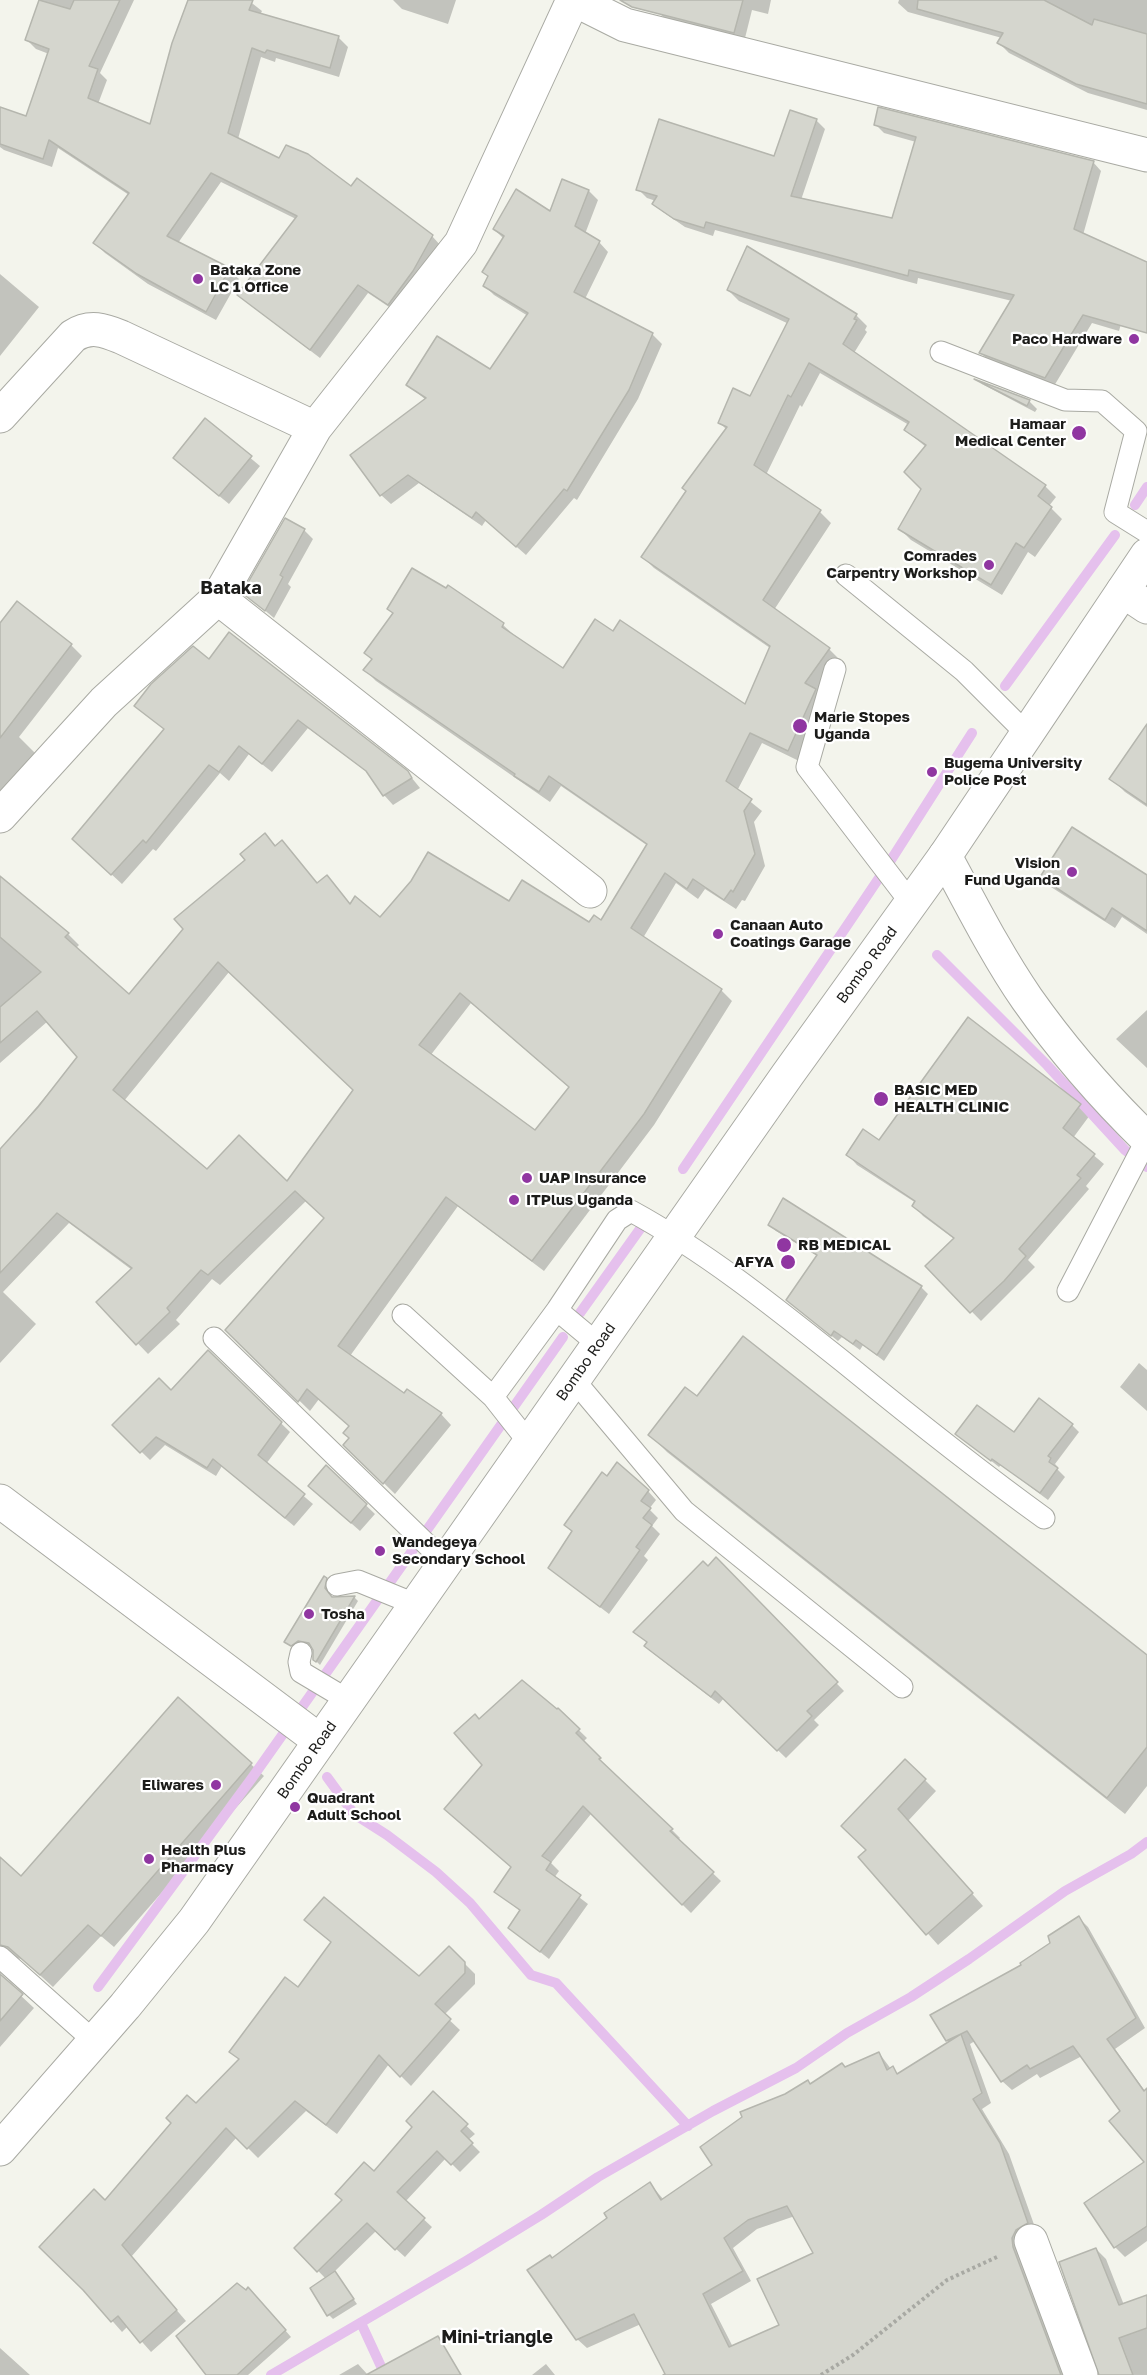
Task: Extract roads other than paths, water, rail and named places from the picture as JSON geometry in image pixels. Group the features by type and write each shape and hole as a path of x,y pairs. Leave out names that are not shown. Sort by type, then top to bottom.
{"street":[{"path":"0,816 104,702 218,598 315,428 461,243 574,0 1147,155"},
{"path":"0,416 73,336 81,331 97,328 315,428"},
{"name":"Bombo Road","path":"2,2142 94,2041 194,1921 675,1235 945,856 1027,734 1135,599 1147,555"},
{"path":"218,598 590,891"},
{"path":"945,856 1027,998 1072,1059 1147,1139"},
{"path":"0,1501 320,1741"},
{"path":"1031,2241 1081,2375"}],"lane":[{"path":"940,352 1065,400 1102,401 1136,431 1115,512 1147,532"},
{"path":"846,575 964,671 1027,734"},
{"path":"835,669 807,767 911,903"},
{"path":"1068,1291 1147,1139"},
{"path":"493,1397 617,1220 631,1211 675,1235 789,1319 968,1463 1044,1518"},
{"path":"556,1310 598,1345"},
{"path":"403,1316 493,1397 530,1444"},
{"path":"214,1338 446,1563"},
{"path":"574,1380 684,1511 902,1687"},
{"path":"338,1585 358,1581 417,1605"},
{"path":"301,1653 299,1662 301,1672 348,1700"},
{"path":"0,1957 94,2041"}],"waterway":[{"path":"1135,505 1147,487"},
{"path":"1005,686 1115,535"},
{"path":"891,860 972,733"},
{"path":"683,1169 879,878"},
{"path":"937,955 1047,1065 1125,1150 1147,1167"},
{"path":"580,1313 640,1229"},
{"path":"98,1987 252,1778 563,1337"},
{"path":"327,1777 354,1814 387,1835 436,1872 470,1903 531,1975 556,1983 688,2126"},
{"path":"271,2375 466,2261 598,2177 713,2111 796,2068 847,2033 911,1997 969,1959 1065,1891 1131,1854 1147,1842"},
{"path":"361,2323 385,2375"}],"place":[{"name":"Bataka Zone LC 1 Office","path":"198,279"},
{"name":"Paco Hardware","path":"1134,339"},
{"name":"Hamaar Medical Center","path":"1079,433"},
{"name":"Comrades Carpentry Workshop","path":"989,565"},
{"name":"Marie Stopes Uganda","path":"800,726"},
{"name":"Bugema University Police Post","path":"932,772"},
{"name":"Vision Fund Uganda","path":"1072,872"},
{"name":"Canaan Auto Coatings Garage","path":"718,934"},
{"name":"BASIC MED HEALTH CLINIC","path":"881,1099"},
{"name":"UAP Insurance","path":"527,1178"},
{"name":"ITPlus Uganda","path":"514,1200"},
{"name":"RB MEDICAL","path":"784,1245"},
{"name":"AFYA","path":"788,1262"},
{"name":"Wandegeya Secondary School","path":"380,1551"},
{"name":"Tosha","path":"309,1614"},
{"name":"Eliwares","path":"216,1785"},
{"name":"Quadrant Adult School","path":"295,1807"},
{"name":"Health Plus Pharmacy","path":"149,1859"}],"district":[{"name":"Bataka","path":"231,588"},
{"name":"Mini-triangle","path":"497,2337"}]}
